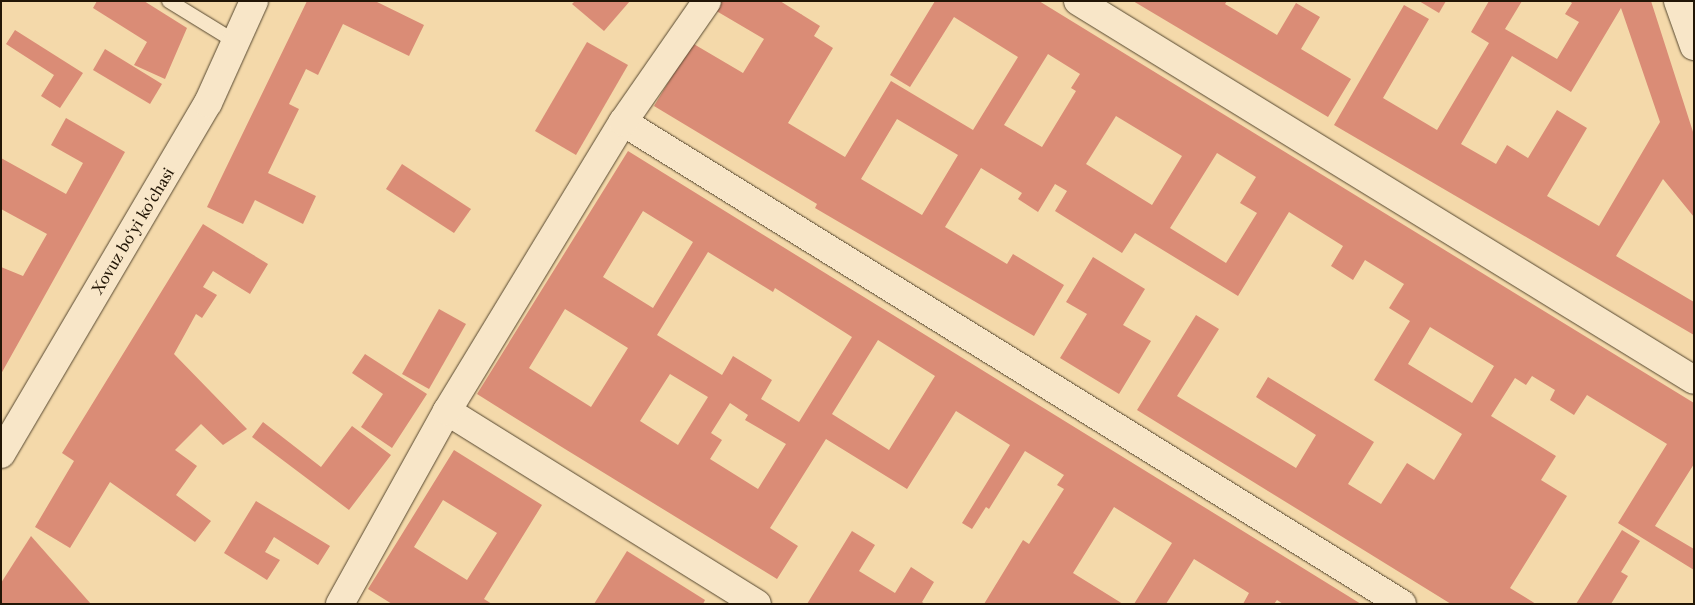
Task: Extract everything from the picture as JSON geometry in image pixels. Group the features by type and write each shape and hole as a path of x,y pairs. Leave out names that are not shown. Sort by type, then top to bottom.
{"street":[{"name":"Xovuz bo‘yi ko'chasi","path":"1,454 208,103 254,1"},
{"path":"340,604 447,411 623,122 707,1"},
{"path":"1078,1 1694,380"},
{"path":"1678,1 1694,46"},
{"path":"623,122 1402,604"},
{"path":"447,411 757,604"}],"lane":[{"path":"169,1 236,42"}],"building":[{"path":"97,1 144,1 187,28 165,79 134,65 147,42 93,8"},
{"path":"307,1 375,1 424,25 409,56 343,24 318,75 306,69 289,104 299,109 268,173 316,196 303,224 255,200 243,224 207,207"},
{"path":"575,1 630,1 604,31 572,4"},
{"path":"719,1 780,1 820,26 814,36 833,48 788,123 845,157 891,81 973,130 1018,57 954,17 910,87 890,75 935,1 1039,1 1694,403 1694,464 1655,526 1694,549 1694,570 1618,523 1667,444 1587,395 1574,415 1550,400 1555,390 1532,376 1526,385 1515,378 1491,416 1556,456 1541,480 1567,496 1510,588 1536,604 1451,604 1137,410 1196,315 1219,329 1177,396 1296,468 1316,435 1256,397 1268,377 1374,442 1348,484 1381,504 1407,463 1434,480 1462,434 1374,380 1410,321 1389,308 1404,284 1365,260 1353,280 1331,266 1343,246 1289,212 1238,296 1135,233 1122,253 1055,211 1067,191 1055,184 1038,212 1018,199 1022,193 981,168 945,227 1007,264 1013,254 1064,285 1034,336 815,208 817,204 654,106 692,43 743,73 764,39 713,9","holes":["1048,54 1080,74 1071,88 1076,91 1042,147 1004,125","1116,116 1182,156 1152,205 1086,164","897,119 958,155 922,215 861,179","1217,153 1256,177 1240,203 1257,213 1226,263 1170,228","1430,327 1494,366 1472,403 1408,364"]},
{"path":"1133,1 1227,1 1225,4 1277,35 1296,3 1320,17 1301,49 1351,79 1328,117"},
{"path":"1419,1 1446,1 1439,13"},
{"path":"1489,1 1522,1 1505,29 1557,59 1579,22 1565,14 1572,3 1569,1 1651,1 1694,135 1694,217 1663,179 1616,256 1694,302 1694,335 1334,125 1404,5 1429,19 1383,98 1437,130 1489,43 1471,32","holes":["1621,8 1660,122 1599,226 1547,196 1587,128 1557,110 1528,158 1507,145 1496,164 1461,144 1512,56 1571,92"]},
{"path":"15,30 83,73 60,108 41,96 54,75 6,44"},
{"path":"587,42 628,65 576,155 535,131"},
{"path":"105,49 162,84 150,104 93,70"},
{"path":"66,118 125,152 1,374 1,267 23,276 47,234 1,209 1,158 66,194 83,163 51,145"},
{"path":"628,151 1361,604 1283,604 1277,600 1274,604 1243,604 1249,593 1194,559 1166,604 1134,604 1172,543 1114,507 1073,573 1123,604 984,604 1023,540 1029,544 1064,489 1057,485 1064,475 1025,451 989,509 986,507 972,529 962,523 1010,445 956,411 907,489 826,439 770,528 798,546 777,579 477,394","holes":["643,211 693,242 653,308 603,277","708,252 773,292 775,288 852,337 799,422 761,399 772,380 733,356 722,375 657,335","565,309 628,348 591,407 529,368","878,340 935,376 889,450 832,414","670,374 708,397 678,445 640,421","730,403 748,415 745,420 786,444 758,489 710,459 722,440 711,433"]},
{"path":"402,164 471,209 454,233 386,189"},
{"path":"203,224 268,264 250,294 213,271 203,287 217,295 202,318 196,314 174,354 247,429 223,445 201,424 175,450 197,466 176,495 211,521 195,542 110,482 70,548 35,527 74,461 62,453"},
{"path":"1093,257 1145,289 1123,325 1151,341 1119,394 1060,358 1087,314 1066,302"},
{"path":"439,309 466,324 429,389 402,374"},
{"path":"365,354 427,394 392,448 361,427 383,394 352,373"},
{"path":"263,422 321,467 352,426 391,455 349,510 252,437"},
{"path":"454,450 542,505 484,599 492,604 392,604 368,589","holes":["443,500 497,533 467,580 414,547"]},
{"path":"256,501 330,546 318,565 274,537 265,552 280,560 267,580 224,553"},
{"path":"1622,530 1640,541 1621,572 1628,576 1611,604 1576,604"},
{"path":"852,531 875,545 859,571 895,593 911,567 934,582 922,602 925,604 807,604"},
{"path":"31,536 91,604 1,604 1,583"},
{"path":"627,551 705,600 703,604 594,604"}]}
